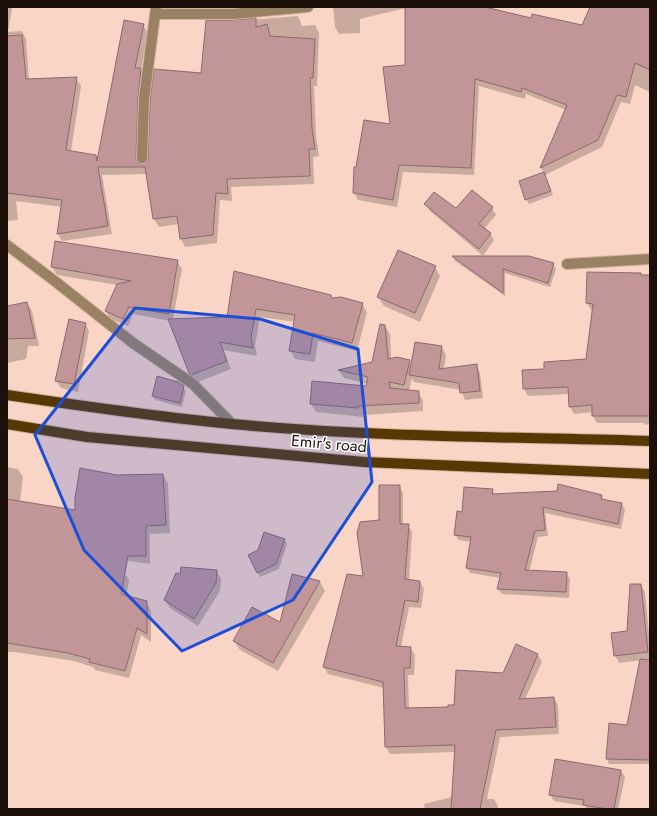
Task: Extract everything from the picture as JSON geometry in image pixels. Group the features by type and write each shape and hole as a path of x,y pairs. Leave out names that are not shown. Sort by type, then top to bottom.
{"main road":[{"name":"Emir's road","path":"7,395 232,424 364,433 650,441"},
{"name":"Emir's road","path":"7,424 87,437 364,462 650,474"}],"street":[{"path":"142,158 144,99 155,10 233,14 308,7"},
{"path":"7,246 56,282 133,343 193,384 232,424"},
{"path":"567,264 650,260"}],"highlighted area":[{"path":"135,308 260,319 358,349 372,482 293,600 182,651 84,550 35,435"}],"building":[{"path":"405,7 485,7 531,18 532,14 582,25 590,7 650,7 650,70 635,63 626,97 617,95 598,140 540,168 567,105 522,88 521,92 475,79 471,168 399,165 393,200 353,193 354,167 356,167 364,120 390,124 383,67 405,65"},
{"path":"256,18 256,27 267,24 270,36 315,39 313,78 310,78 312,128 315,149 309,149 310,176 227,179 228,194 216,193 213,235 180,239 177,216 153,219 145,167 98,167 108,226 57,234 62,200 7,193 7,36 22,35 26,79 77,77 66,150 96,155 97,161 124,20 144,24 135,68 141,68 138,99 136,158 138,163 142,164 147,162 148,158 150,100 154,69 201,73 206,20"},
{"path":"544,172 551,191 525,200 519,181"},
{"path":"472,190 493,207 479,224 491,233 479,249 424,204 434,192 456,208"},
{"path":"55,241 178,260 169,314 129,307 123,319 105,311 117,284 131,281 51,267"},
{"path":"398,250 436,266 415,313 377,297"},
{"path":"452,256 529,256 554,263 548,283 503,269 503,293"},
{"path":"234,271 331,295 332,298 341,297 363,303 352,343 313,333 310,354 289,351 295,315 256,309 251,337 253,348 220,342 227,361 191,375 168,319 227,317"},
{"path":"587,272 641,273 641,275 650,275 650,416 592,416 592,405 569,407 568,387 523,389 522,370 544,369 544,362 586,359 593,304 586,303"},
{"path":"27,302 35,338 7,339 7,306"},
{"path":"69,319 86,323 74,384 55,381"},
{"path":"380,324 385,325 388,359 397,357 410,360 404,385 389,382 390,388 419,391 419,403 358,406 358,408 310,404 312,381 366,386 368,377 338,370 372,362"},
{"path":"415,342 442,346 439,369 477,364 480,391 460,393 459,383 409,375"},
{"path":"157,376 178,382 184,386 180,403 152,396"},
{"path":"80,468 117,475 163,474 166,525 146,526 146,556 128,556 121,594 147,601 147,634 137,628 125,671 89,662 90,659 68,653 7,643 7,499 75,510 75,498"},
{"path":"558,484 602,495 601,499 622,503 618,524 543,507 545,530 535,531 525,570 567,572 566,592 497,589 501,573 466,568 471,537 454,535 457,511 462,512 464,487 493,489 492,494 557,491"},
{"path":"379,485 400,485 400,524 409,524 405,579 420,581 418,602 405,600 396,646 411,647 410,668 404,668 405,708 448,707 448,705 454,705 456,670 503,673 516,644 538,654 519,699 554,697 556,727 496,730 480,809 451,809 455,745 385,747 383,682 323,667 347,574 363,576 357,533 360,522 379,520"},
{"path":"264,532 285,539 276,564 257,573 248,555 258,550"},
{"path":"181,567 217,570 216,583 194,619 164,600 176,573 180,574"},
{"path":"292,574 320,581 273,663 233,641 252,607 280,622"},
{"path":"630,584 641,584 648,652 614,656 611,633 627,631"},
{"path":"640,659 650,660 650,760 606,759 609,723 627,725"},
{"path":"555,759 621,770 614,809 583,805 584,800 549,795"}]}
